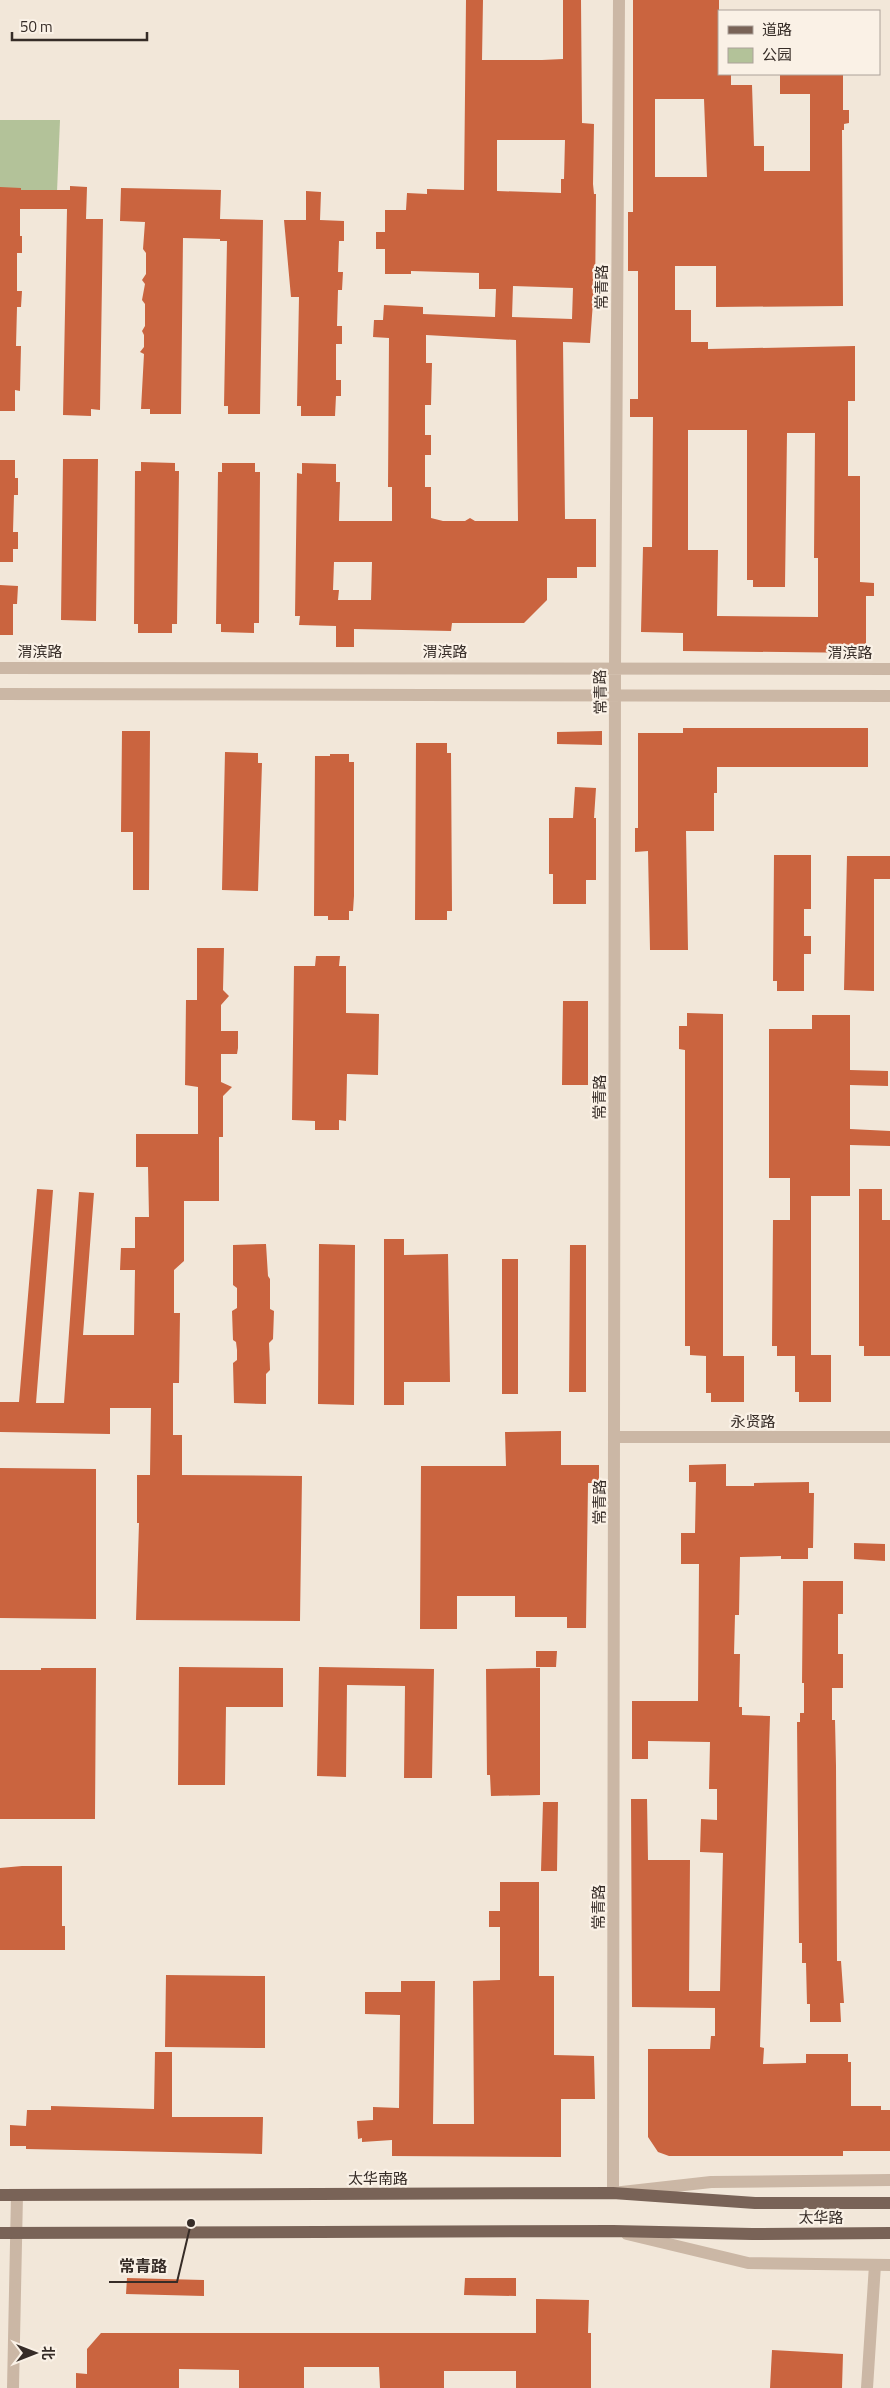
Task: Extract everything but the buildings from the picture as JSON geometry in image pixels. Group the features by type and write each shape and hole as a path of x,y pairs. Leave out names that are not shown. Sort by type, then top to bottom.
{"main road":[{"name":"太华南路","path":"0,2195 613,2194 755,2203"},
{"name":"太华路","path":"755,2203 890,2203"},
{"name":"太华路","path":"613,2231 752,2234 890,2233"},
{"path":"0,2233 613,2231"}],"street":[{"name":"常青路","path":"613,2194 615,667 619,0"},
{"name":"渭滨路","path":"0,668 890,668"},
{"path":"0,694 890,696"},
{"name":"永贤路","path":"615,1437 890,1437"},
{"path":"613,2194 712,2182 890,2180"},
{"path":"12,2388 17,2195"},
{"path":"613,2231 748,2263 890,2265"},
{"path":"867,2388 875,2265"}],"green space":[{"path":"0,120 60,120 57,192 0,192"}],"place":[{"name":"常青路","path":"191,2223"}]}
